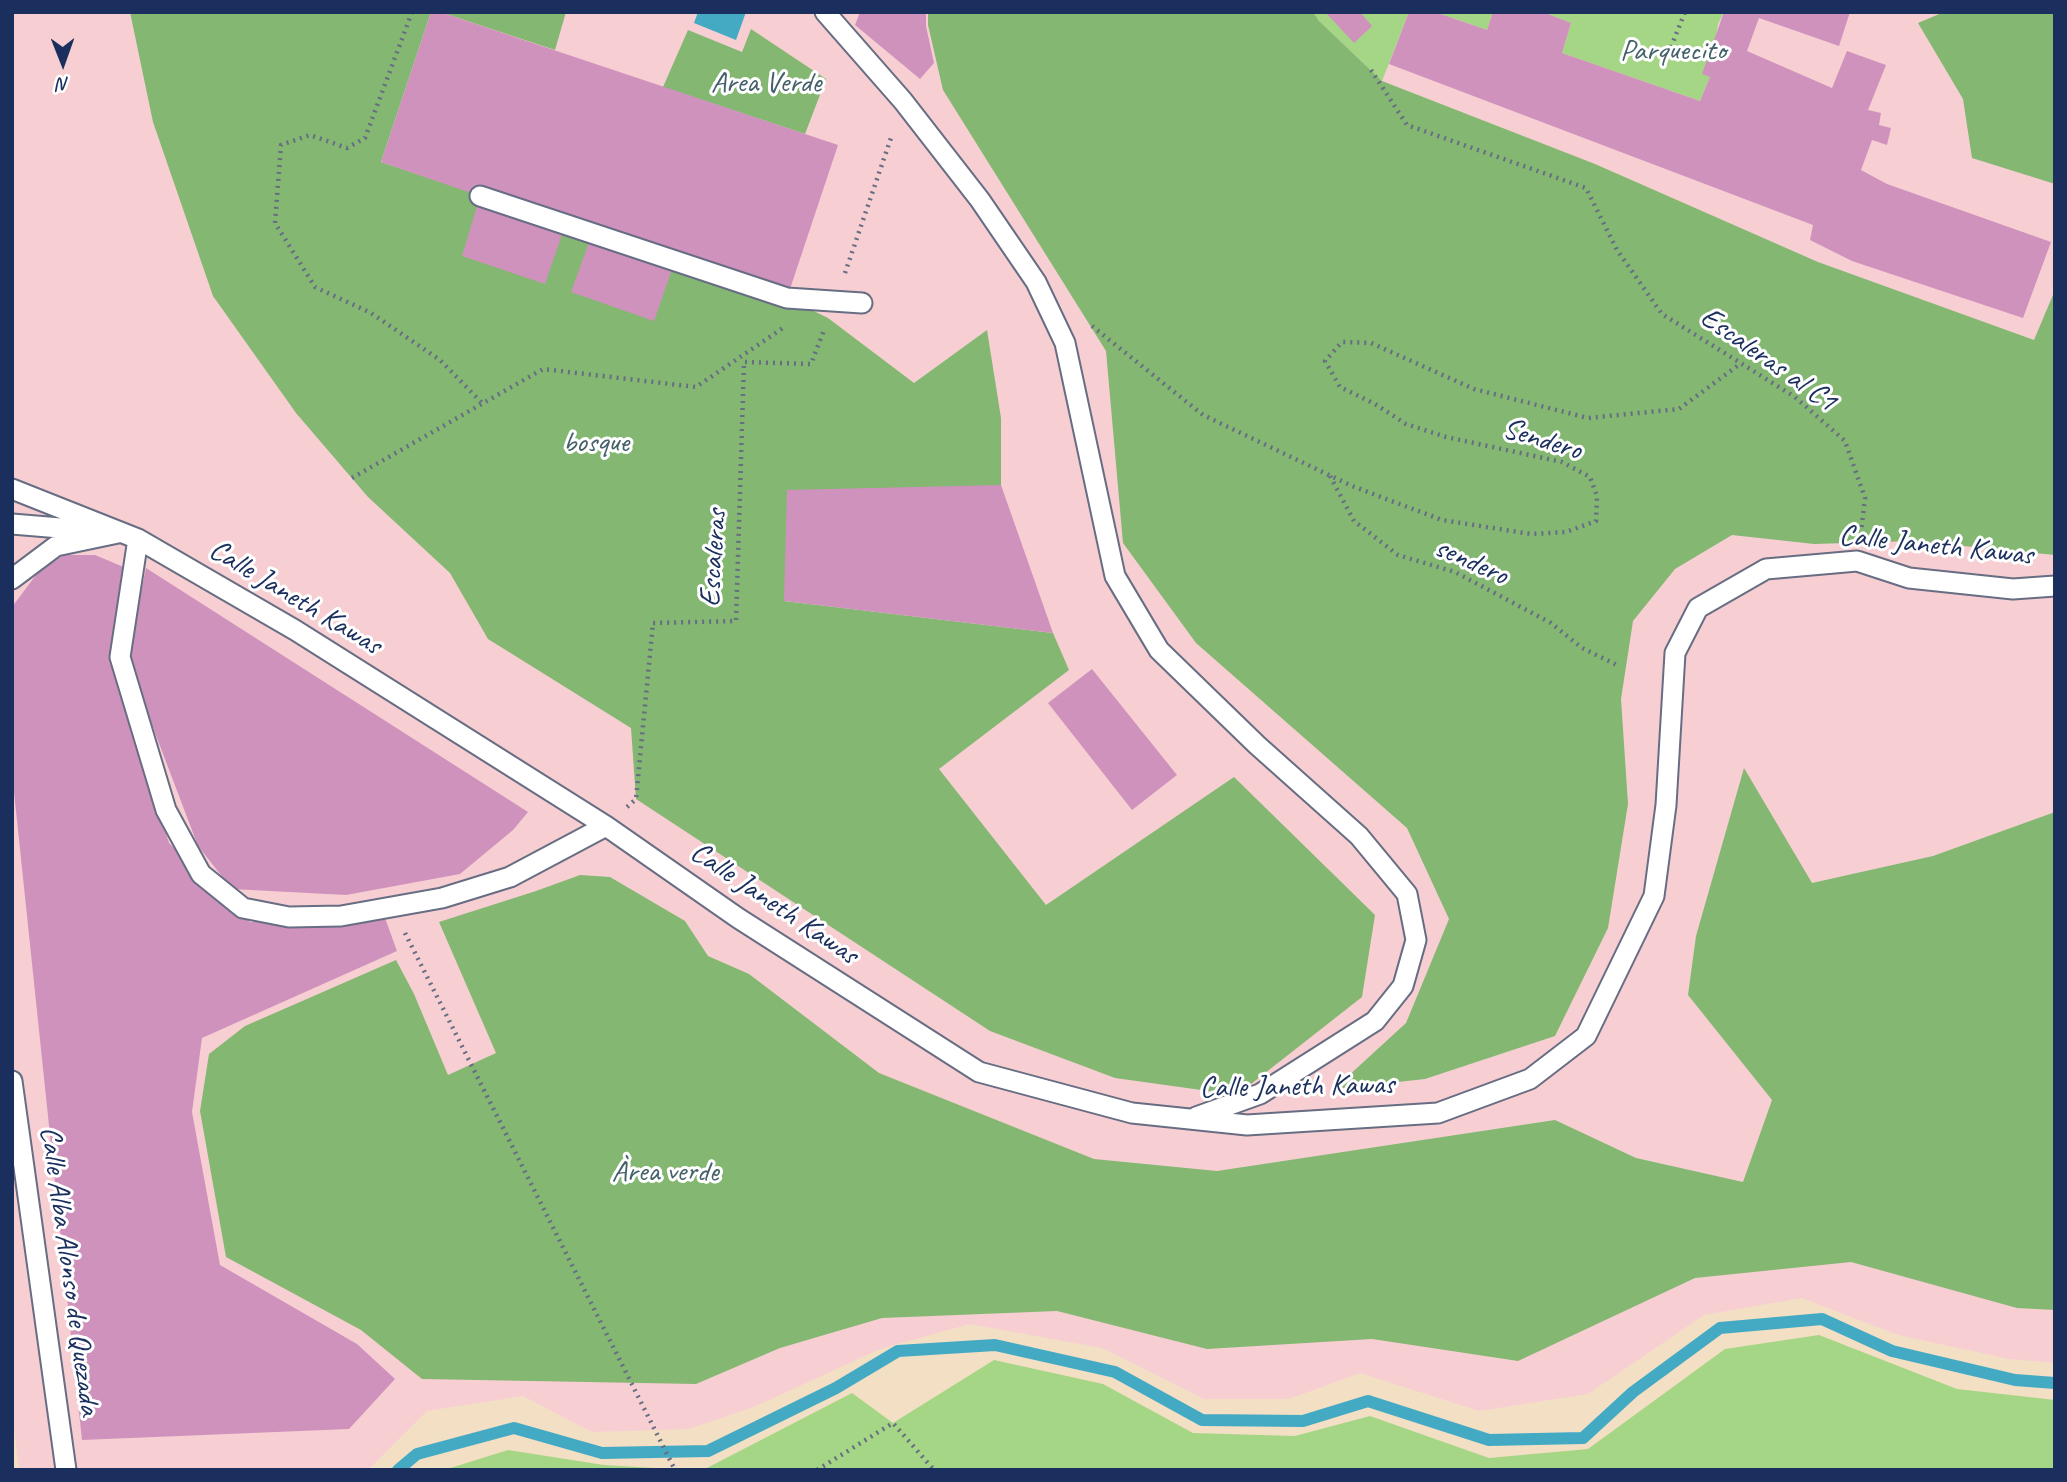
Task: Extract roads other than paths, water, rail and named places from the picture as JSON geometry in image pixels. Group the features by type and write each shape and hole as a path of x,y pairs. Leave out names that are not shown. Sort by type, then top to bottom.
{"lane":[{"path":"825,12 903,101 980,200 1036,282 1065,343 1115,576 1160,650 1257,745 1359,836 1407,894 1416,940 1403,986 1375,1021 1260,1094 1188,1120"},
{"path":"480,196 787,298 832,310 862,303"},
{"path":"12,489 118,533"},
{"path":"12,524 118,533"},
{"path":"12,579 56,546 118,533"},
{"name":"Calle Janeth Kawas","path":"118,533 138,539 295,630 607,826 738,918 979,1072 1132,1113 1247,1125 1438,1113 1530,1079 1586,1036 1654,896 1666,805 1675,653 1698,608 1766,569 1857,561 1909,578 2013,589 2055,586"},
{"path":"138,539 120,657 166,810 201,874 243,908 289,916 341,916 442,898 510,877 607,826"},
{"name":"Calle Alba Alonso de Quezada","path":"12,1081 66,1470"}],"water":[{"path":"698,12 746,12 736,40 694,23"}],"waterway":[{"path":"398,1470 417,1454 514,1428 602,1453 708,1451 836,1388 898,1351 995,1345 1115,1372 1202,1420 1303,1421 1368,1401 1489,1440 1583,1438 1633,1392 1720,1328 1822,1319 1892,1351 2015,1380 2055,1383"}],"park label":[{"name":"Parquecito","path":"1673,51"},
{"name":"Area Verde","path":"766,83"},
{"name":"bosque","path":"596,443"},
{"name":"Àrea verde","path":"665,1172"}]}
